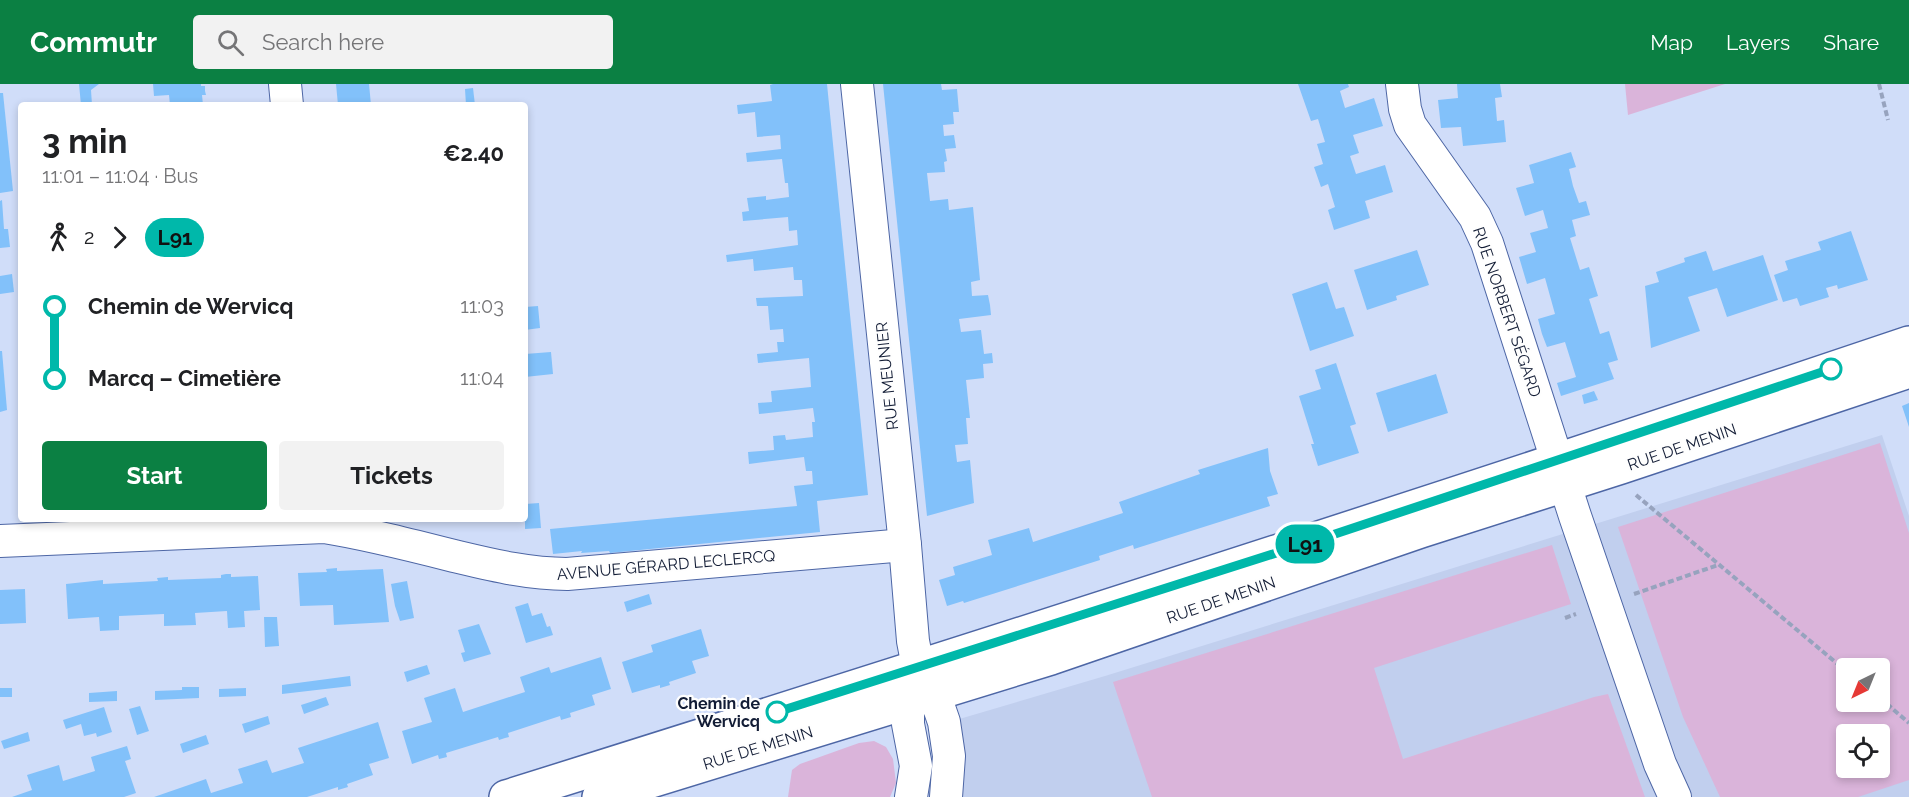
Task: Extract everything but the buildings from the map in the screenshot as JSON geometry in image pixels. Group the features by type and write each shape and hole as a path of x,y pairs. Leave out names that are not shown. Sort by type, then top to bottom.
{"main road":[{"name":"RUE DE MENIN","path":"599,797 1561,473 1909,343"},
{"name":"RUE DE MENIN","path":"1561,473 1909,371"},
{"name":"RUE DE MENIN","path":"506,797 920,687"}],"street":[{"path":"285,84 287,102"},
{"name":"RUE MEUNIER","path":"857,84 913,641 920,687"},
{"name":"RUE NORBERT SÉGARD","path":"1402,84 1405,109 1410,125 1475,218 1487,243 1605,604 1660,764 1675,797"},
{"name":"AVENUE GÉRARD LECLERCQ","path":"0,541 324,523 514,570 544,574 567,574 905,545"},
{"path":"911,797 916,766 908,724 920,687 940,708 947,737 948,777 945,797"}],"path":[{"path":"1879,84 1888,120"},
{"path":"1632,491 1718,566 1836,663"},
{"path":"1565,618 1718,566"},
{"path":"1890,707 1909,723"}],"shaded area":[{"path":"1625,84 1725,84 1628,115"},
{"path":"1882,435 1909,516 1909,797 955,797 956,720"},
{"path":"1880,443 1909,533 1909,780 1858,797 1720,797 1683,717 1618,527"},
{"path":"1552,545 1571,604 1374,668 1403,759 1608,694 1645,797 1152,797 1113,682"},
{"path":"874,741 886,747 893,759 896,783 890,797 788,797 792,770 800,764 859,743"}],"bus line":[{"name":"L91","path":"777,712 1320,539 1831,369"}],"place":[{"name":"Chemin de Wervicq","path":"777,712"}]}
